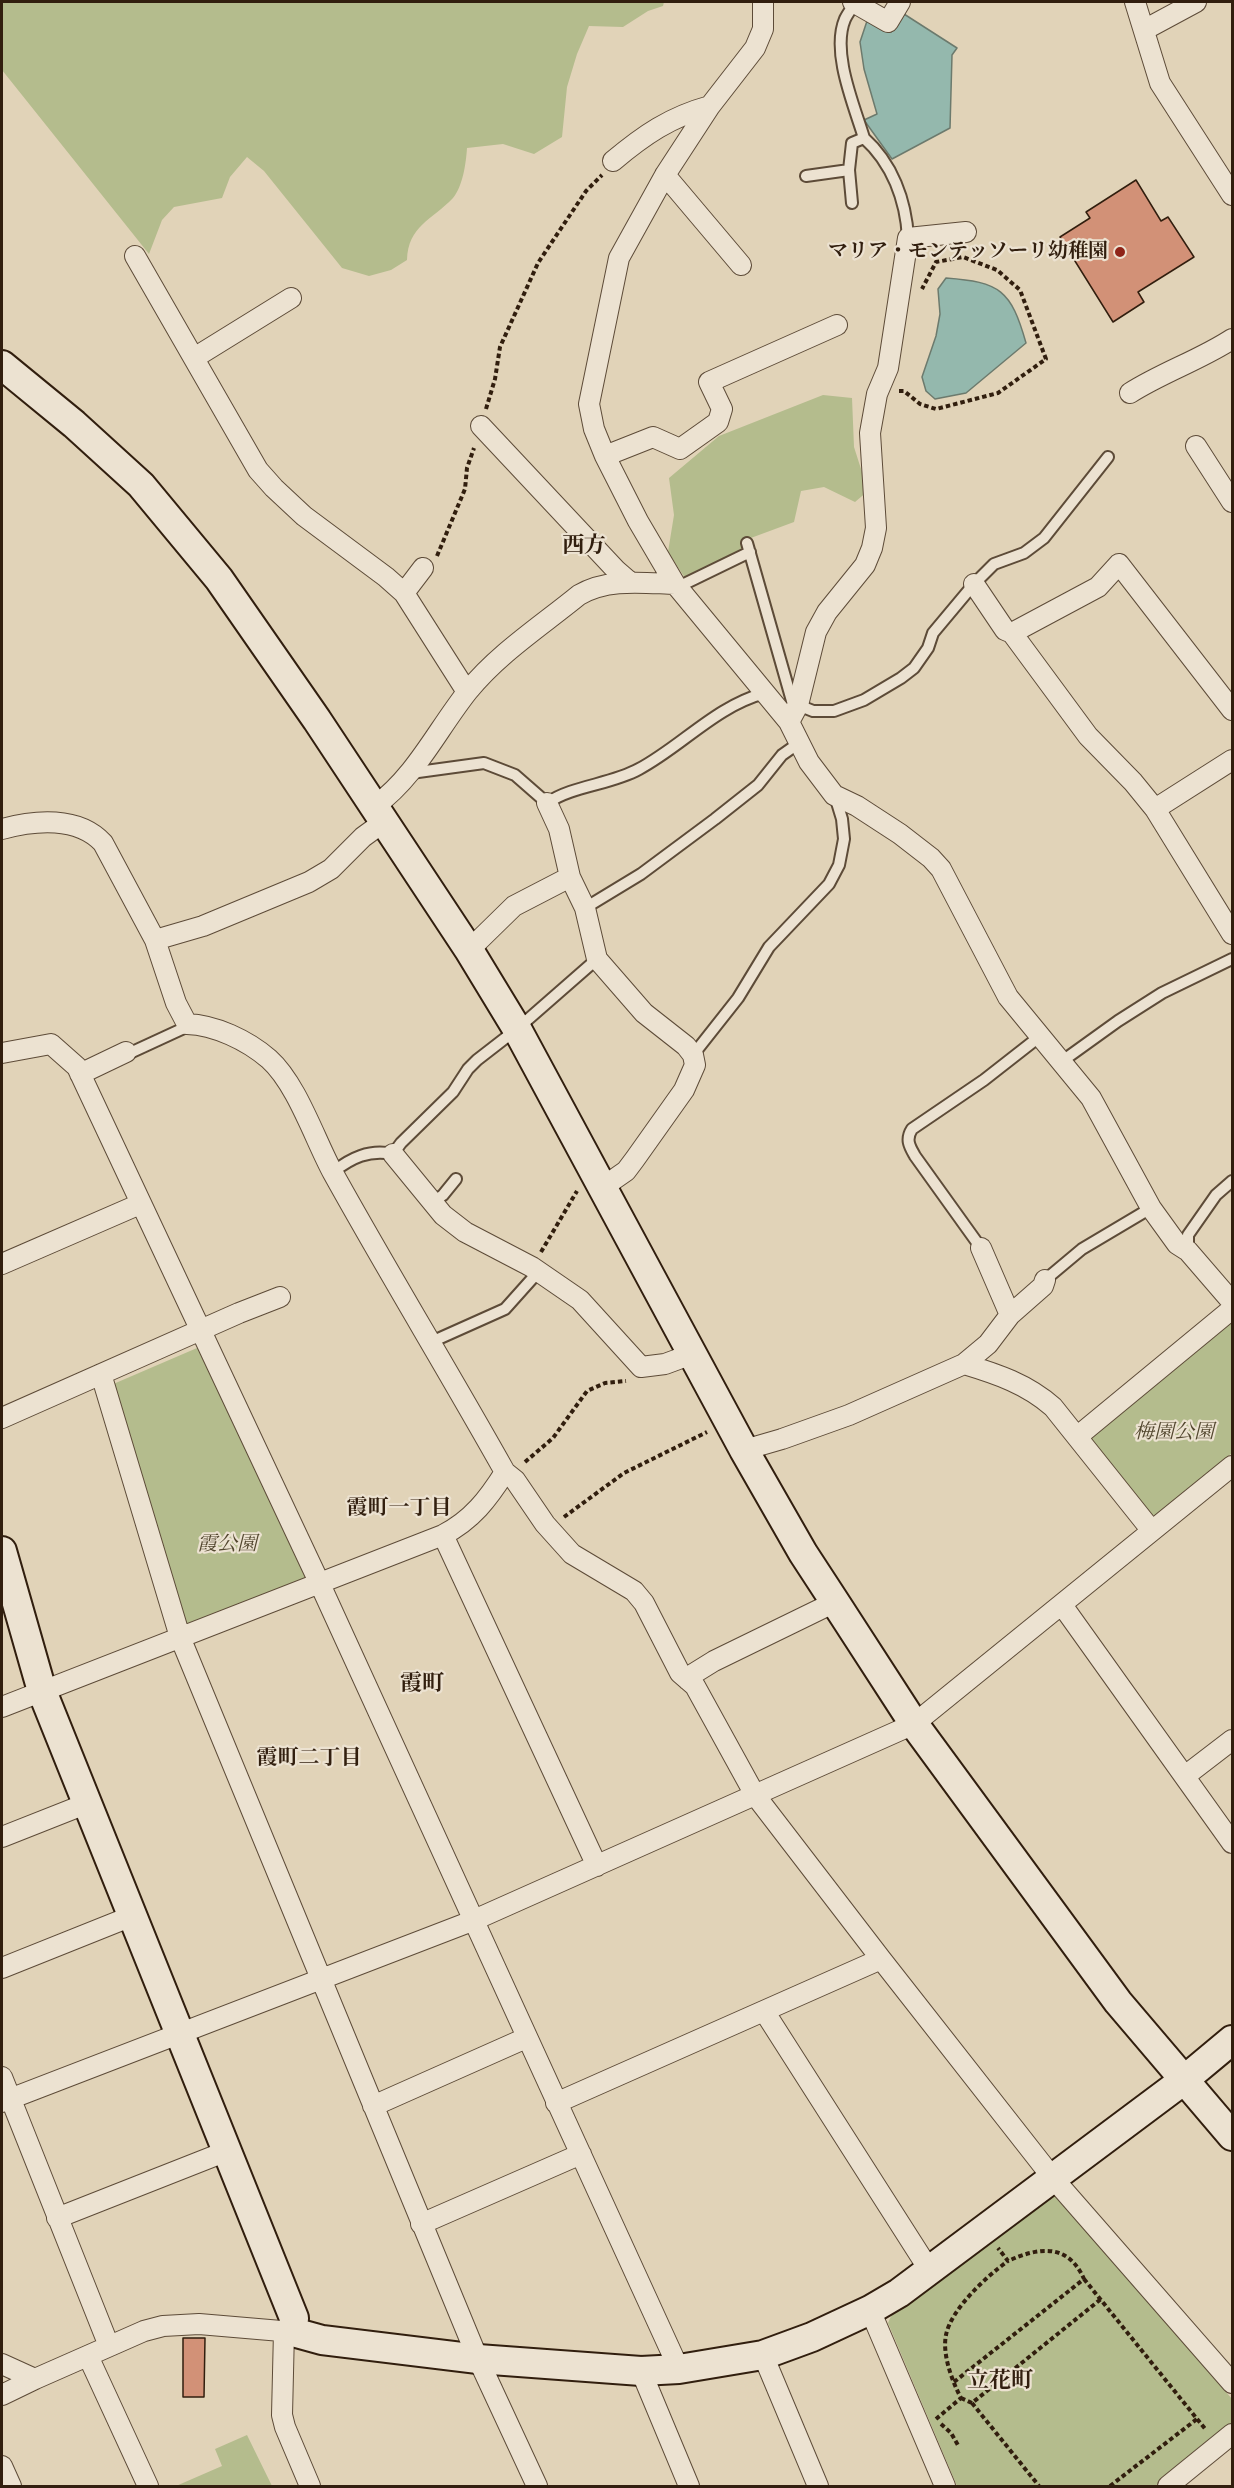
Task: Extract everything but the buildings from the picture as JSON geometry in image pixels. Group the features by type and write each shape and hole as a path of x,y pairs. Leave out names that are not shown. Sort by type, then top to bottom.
{"street":[{"path":"763,2 763,29 755,48 710,106 664,175 619,258 589,404 594,429 605,456 638,521 676,586 765,693 794,713"},
{"path":"854,2 888,22 900,2"},
{"path":"1135,2 1160,82 1233,195"},
{"path":"1144,30 1196,2"},
{"path":"613,161 645,134 664,123 710,106"},
{"path":"664,175 741,265"},
{"path":"966,232 908,238 888,368 877,394 870,433 876,528 872,548 865,565 826,612 816,632 794,713 798,743 834,795 857,806 900,834 931,858 941,869 998,980 1039,1037 1100,1113 1151,1208 1178,1244 1188,1251 1233,1302"},
{"path":"135,256 258,470 304,516 404,593 467,692"},
{"path":"194,358 291,298"},
{"path":"605,456 653,437 680,449 718,422 722,409 709,382 837,325"},
{"path":"1130,393 1156,376 1219,348 1233,339"},
{"path":"2,365 74,424 141,485 219,579 380,813 517,1029 744,1450 803,1553 914,1724 1118,2002 1233,2136"},
{"path":"481,426 616,570 631,583"},
{"path":"1196,446 1233,502"},
{"path":"1012,633 1098,588 1119,564 1233,710"},
{"path":"404,593 423,568"},
{"path":"155,940 203,926 309,882 331,869 363,837 467,692 495,660 579,595 592,587 604,584 676,586"},
{"path":"974,584 1005,630 1012,633 1088,736 1133,782 1155,809 1233,934"},
{"path":"1155,809 1233,760"},
{"path":"547,803 559,830 570,877 585,908 597,959 644,1013 686,1046 693,1055 695,1065 668,1115 626,1171 600,1182"},
{"path":"2,829 30,823 51,822 91,831 103,843 155,940 176,1003 187,1024 218,1029 270,1060 302,1107 333,1173 429,1343 507,1474 560,1543 582,1562 634,1591 644,1604 681,1673 695,1686 755,1796 1052,2177 1233,2383"},
{"path":"469,950 514,906 570,877"},
{"path":"2,1053 51,1044 77,1067 199,1331 319,1582 472,1921 679,2369"},
{"path":"80,1074 126,1052"},
{"path":"393,1154 443,1215 465,1232 536,1269 580,1300 640,1367 665,1364 692,1354"},
{"path":"2,1264 140,1203"},
{"path":"981,1248 1010,1315"},
{"path":"744,1450 849,1415 964,1364 988,1344 1010,1315 1043,1286 1045,1280"},
{"path":"2,1418 280,1297"},
{"path":"1078,1436 1233,1310"},
{"path":"964,1364 1003,1376 1038,1393 1078,1436 1152,1531"},
{"path":"101,1374 180,1637 421,2224 478,2359 537,2487"},
{"path":"6,2100 472,1921 914,1724 1233,1466"},
{"path":"2,1707 443,1535 459,1527 475,1514 507,1474"},
{"path":"443,1535 597,1866"},
{"path":"2,1551 42,1691 294,2318 289,2332 282,2415 310,2487"},
{"path":"688,1680 693,1674 714,1662 835,1602"},
{"path":"1062,1605 1233,1843"},
{"path":"1185,1776 1233,1740"},
{"path":"2,1837 88,1803"},
{"path":"2,1968 132,1916"},
{"path":"556,2103 881,1959"},
{"path":"764,2011 930,2271"},
{"path":"373,2106 526,2038"},
{"path":"2,2395 144,2331 180,2324 289,2332 322,2340 478,2359 641,2371 679,2369 763,2355 812,2337 870,2310 930,2271 1052,2177 1184,2080 1233,2040"},
{"path":"2,2077 6,2100 109,2346"},
{"path":"57,2218 227,2151"},
{"path":"421,2224 581,2154"},
{"path":"870,2310 928,2425 945,2487"},
{"path":"763,2355 818,2487"},
{"path":"88,2356 148,2487"},
{"path":"2,2364 35,2379"},
{"path":"641,2371 689,2487"},
{"path":"1168,2487 1233,2434"},
{"path":"2,2466 11,2487"}],"lane":[{"path":"854,2 845,20 840,45 849,89 864,138 888,166 903,199 908,238"},
{"path":"852,203 849,170 852,143 864,138"},
{"path":"806,176 849,170"},
{"path":"676,586 748,548 794,713 834,711 864,700 914,668 928,648 933,633 974,584 994,564 1024,553 1044,538 1108,457"},
{"path":"411,773 484,763 515,775 547,803 636,771 723,712 753,696 765,693"},
{"path":"585,908 648,869 715,819 758,785 782,755 798,743"},
{"path":"693,1055 738,998 770,947 829,884 839,865 844,839 842,819 834,795"},
{"path":"333,1173 354,1157 373,1153 393,1154 401,1143 453,1092 468,1069 597,959"},
{"path":"1061,1062 1162,993 1233,959"},
{"path":"126,1052 130,1053 182,1029 187,1024"},
{"path":"981,1248 915,1156 908,1143 909,1134 912,1129 984,1080 1039,1037"},
{"path":"432,1203 443,1195 456,1179"},
{"path":"1188,1251 1188,1235 1215,1194 1233,1181"},
{"path":"1045,1280 1082,1249 1151,1208"},
{"path":"429,1343 505,1308 536,1269"}],"path":[{"path":"423,568 429,569 440,551 455,516 465,489 466,468 495,379 500,347 538,263 586,191 613,166 613,161"},
{"path":"877,394 904,391 920,404 936,409 998,393 1046,359 1020,290 997,270 963,257 936,261 921,291"},
{"path":"904,383 904,391"},
{"path":"536,1269 577,1191 600,1182"},
{"path":"507,1474 553,1438 587,1391 605,1383 631,1380 640,1373 640,1367"},
{"path":"549,1529 624,1473 729,1421"},
{"path":"984,2230 1008,2261"},
{"path":"1039,2487 972,2403 961,2398 954,2382 946,2349 946,2335 951,2320 985,2280 1008,2261 1041,2250 1058,2252 1076,2263 1084,2279 1208,2433"},
{"path":"954,2382 1084,2279"},
{"path":"972,2403 1101,2299"},
{"path":"928,2425 961,2398"},
{"path":"1110,2487 1197,2419"},
{"path":"928,2425 951,2433 959,2446"}],"green space":[{"path":"2,2 664,2 663,6 648,11 623,27 589,26 567,87 562,137 534,154 503,144 467,148 463,174 456,193 445,206 416,231 408,248 407,260 391,270 369,276 342,268 264,171 247,157 230,177 222,198 174,207 162,220 149,254 2,70"},
{"path":"823,395 852,398 854,447 868,491 855,502 824,487 801,491 794,522 740,542 742,552 685,578 668,552 674,515 669,478 719,436"},
{"name":"梅園公園","path":"1226,1323 1232,1324 1232,1453 1156,1515 1146,1515 1091,1442 1092,1434"},
{"name":"霞公園","path":"204,1345 311,1580 188,1632 111,1385"},
{"path":"1050,2195 1058,2195 1232,2399 1232,2424 1155,2486 957,2486 888,2323 892,2314"},
{"path":"247,2435 272,2486 176,2486 222,2466 215,2449"}],"water":[{"path":"904,14 957,48 952,55 950,128 892,159 864,120 877,114 864,69 860,42 867,21 891,32"},
{"path":"946,278 979,282 1001,292 1015,311 1026,343 966,393 935,399 926,391 922,377 936,336 940,314 938,289"}],"place":[{"name":"マリア・モンテッソーリ幼稚園","path":"1120,252"}],"district":[{"name":"西方","path":"584,547"},
{"name":"霞町一丁目","path":"399,1509"},
{"name":"霞町","path":"422,1685"},
{"name":"霞町二丁目","path":"309,1759"},
{"name":"立花町","path":"1000,2382"}]}
